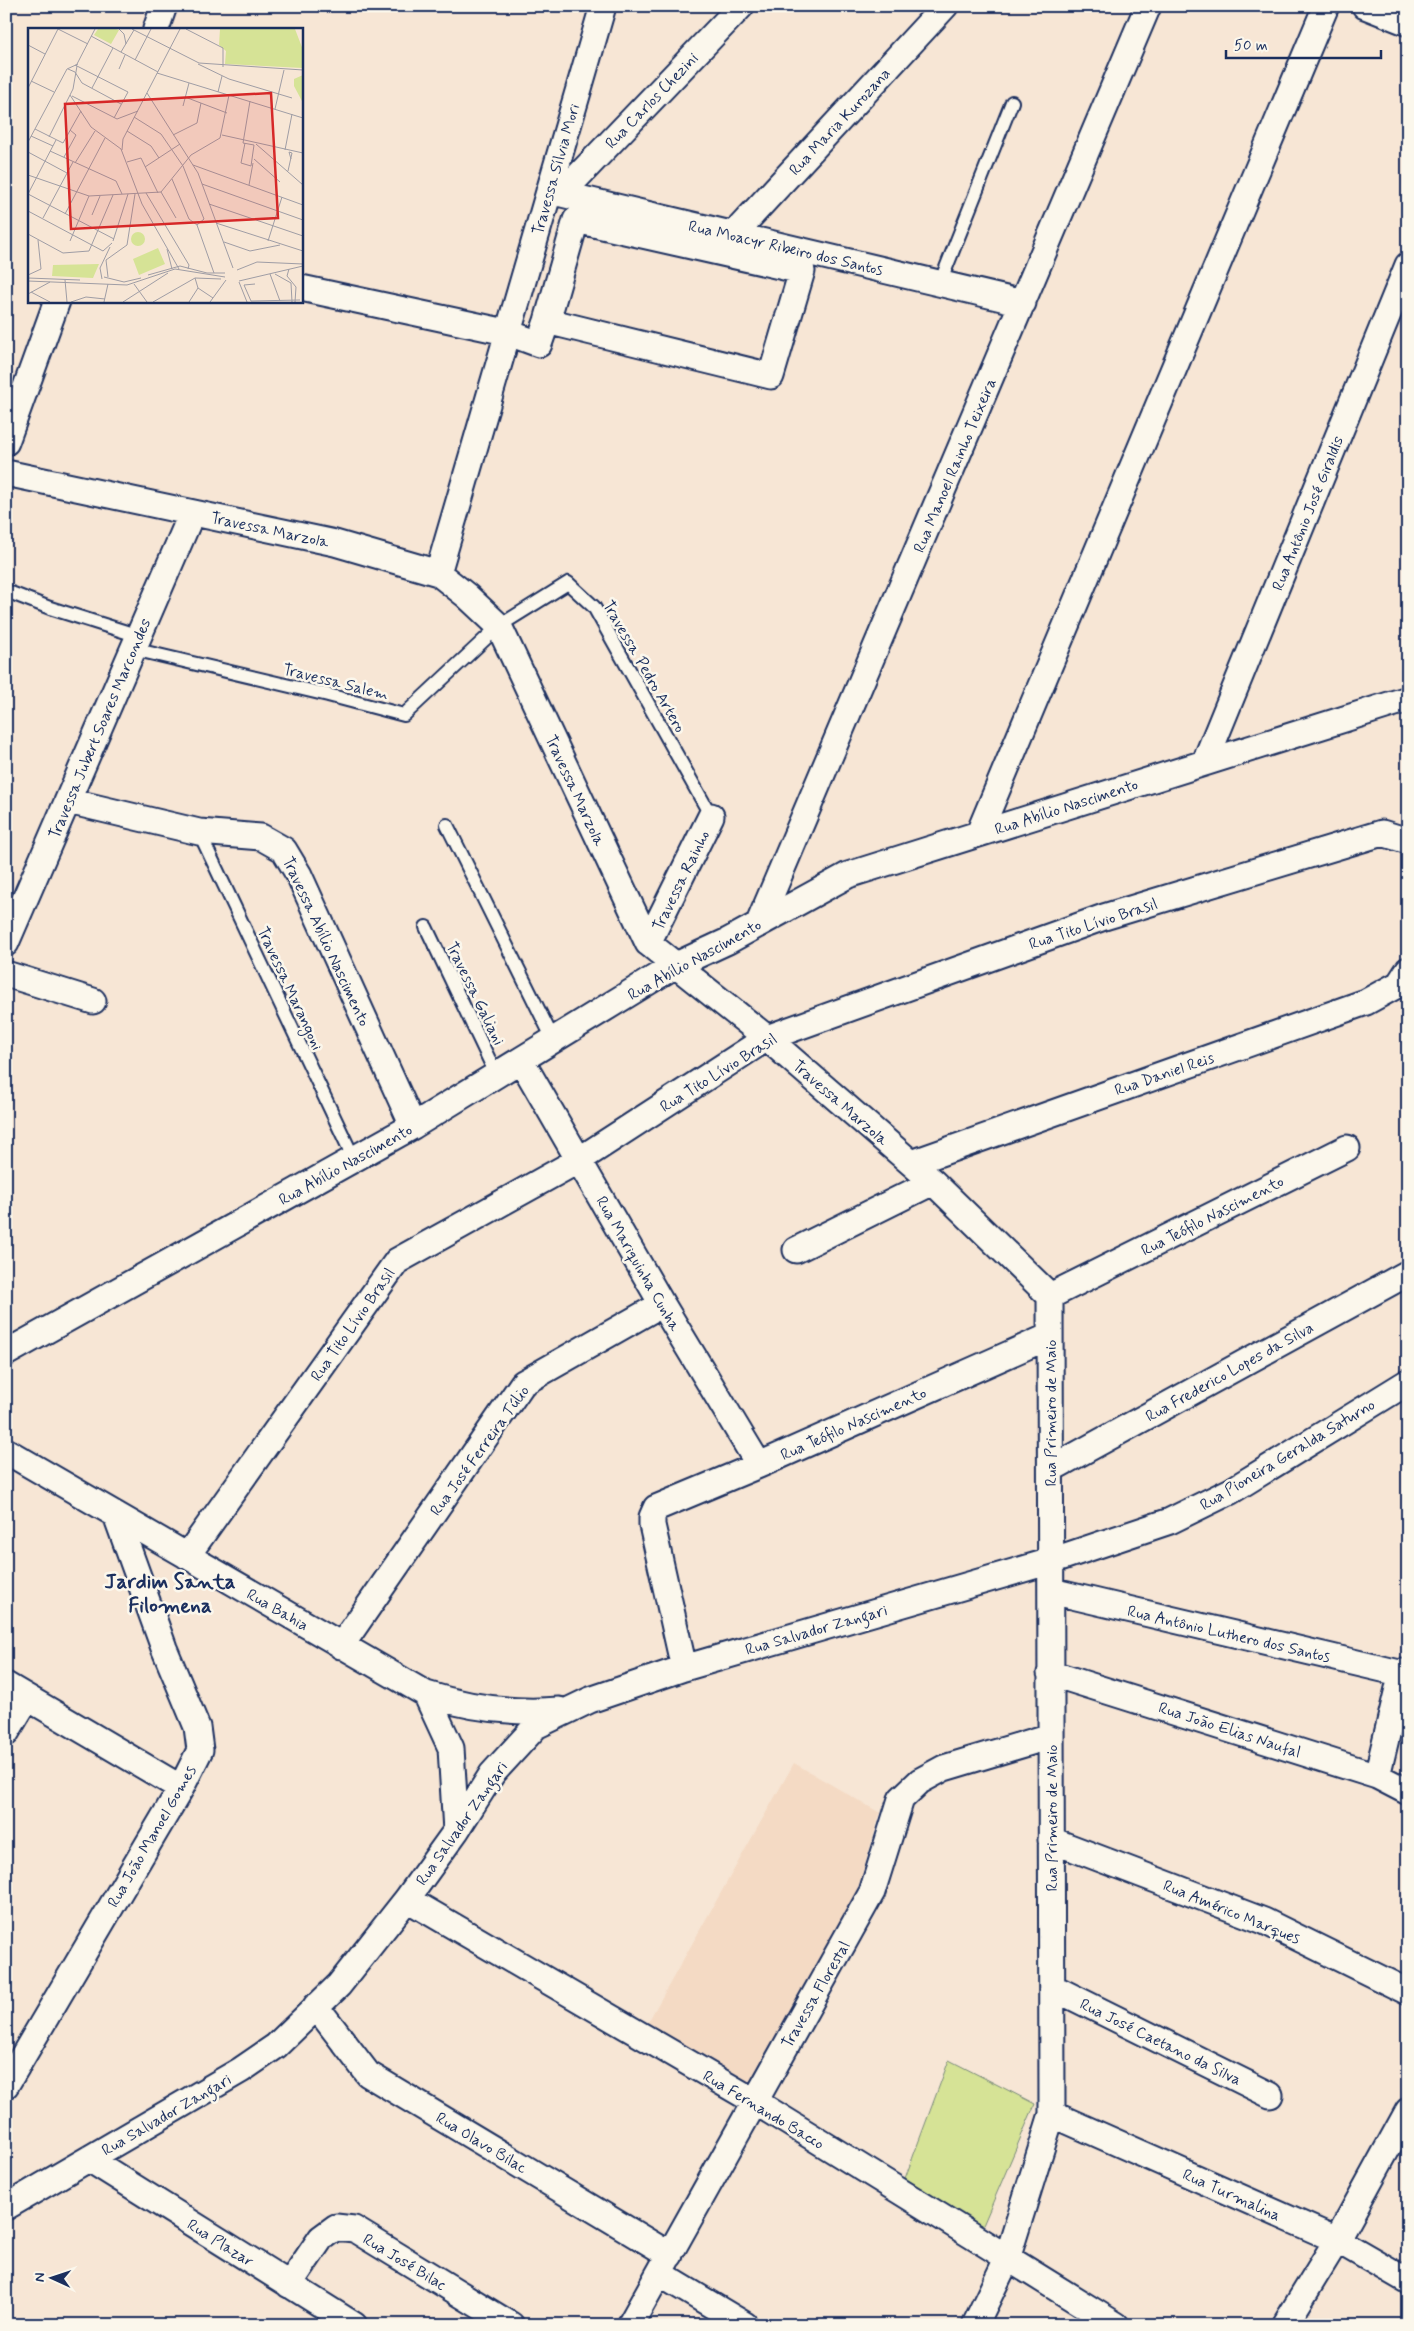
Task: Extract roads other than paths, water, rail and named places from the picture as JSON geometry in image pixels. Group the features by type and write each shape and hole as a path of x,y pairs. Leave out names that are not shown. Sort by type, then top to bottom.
{"street":[{"path":"156,28 164,6"},
{"name":"Travessa Sílvia Mori","path":"438,573 506,332 555,193 603,6"},
{"name":"Rua Carlos Chezini","path":"555,193 741,6"},
{"name":"Rua Maria Kurozana","path":"733,235 945,6"},
{"name":"Rua Manoel Rainho Teixeira","path":"759,924 1148,6"},
{"path":"979,833 1326,6"},
{"path":"1365,6 1408,23"},
{"name":"Rua Moacyr Ribeiro dos Santos","path":"555,193 1023,303"},
{"path":"302,288 506,332 538,344 547,321 576,220 802,271 771,376 547,321"},
{"name":"Rua Antônio José Giraldis","path":"1205,762 1408,265"},
{"path":"6,442 57,302"},
{"name":"Travessa Marzola","path":"6,473 334,543 438,573 467,596 499,626 648,943 674,966 767,1038 912,1163 1050,1296"},
{"name":"Travessa Jubert Soares Marcondes","path":"6,943 192,512"},
{"name":"Rua Abílio Nascimento","path":"6,1353 413,1126 674,966 728,941 848,875 1408,699"},
{"name":"Travessa Abílio Nascimento","path":"68,801 199,832 261,837 284,850 299,875 413,1126"},
{"name":"Travessa Rainho","path":"648,943 712,816"},
{"name":"Rua Tito Lívio Brasil","path":"187,1556 397,1261 579,1160 767,1038 1104,917 1382,833 1408,841"},
{"name":"Rua Daniel Reis","path":"912,1163 1366,1002 1399,984 1408,970"},
{"path":"6,974 93,1001"},
{"name":"Rua Mariquinha Cunha","path":"521,1060 662,1304 759,1465"},
{"name":"Rua Teófilo Nascimento","path":"1050,1296 1347,1148"},
{"path":"796,1250 933,1182"},
{"name":"Rua Frederico Lopes da Silva","path":"1050,1470 1408,1273"},
{"name":"Rua Primeiro de Maio","path":"975,2325 1007,2259 1052,2114 1050,1296"},
{"name":"Rua José Ferreira Túlio","path":"342,1646 523,1383 662,1304"},
{"name":"Rua Teófilo Nascimento","path":"684,1668 652,1525 652,1517 656,1508 759,1465 1050,1336"},
{"name":"Rua Pioneira Geralda Saturno","path":"1050,1561 1170,1521 1231,1492 1408,1382"},
{"name":"Rua Bahia","path":"6,1451 426,1694 454,1703 489,1710 530,1712 568,1710"},
{"name":"Rua João Manoel Gomes","path":"6,2086 181,1788 200,1750 197,1727 164,1648 116,1516"},
{"name":"Rua Salvador Zangari","path":"6,2207 248,2065 276,2046 339,1985 407,1900 498,1767 536,1726 568,1710 684,1668 1050,1561"},
{"name":"Rua Antônio Luthero dos Santos","path":"1051,1591 1405,1673"},
{"name":"Rua João Elias Naufal","path":"1050,1673 1377,1776 1408,1792"},
{"path":"1377,1776 1405,1673"},
{"path":"6,1685 181,1788"},
{"path":"426,1694 451,1748 456,1831"},
{"path":"6,1732 27,1698"},
{"name":"Travessa Florestal","path":"630,2325 872,1892 901,1799 920,1781 944,1768 1051,1736"},
{"name":"Rua Américo Marques","path":"1051,1840 1264,1921 1408,1992"},
{"name":"Rua Fernando Bacco","path":"407,1900 754,2101 1116,2325"},
{"name":"Rua José Caetano da Silva","path":"1052,1987 1270,2095"},
{"name":"Rua Olavo Bilac","path":"316,2006 368,2074 665,2264 746,2325"},
{"path":"1285,2325 1337,2240 1408,2110"},
{"name":"Rua Turmalina","path":"1052,2114 1337,2240 1408,2281"},
{"name":"Rua Plazar","path":"89,2159 354,2325"},
{"name":"Rua José Bilac","path":"289,2285 321,2238 336,2228 354,2229 511,2325"}],"lane":[{"path":"940,284 1012,102"},
{"name":"Travessa Pedro Artero","path":"499,626 568,583 594,607 712,816"},
{"path":"6,591 136,642"},
{"name":"Travessa Salem","path":"136,642 404,715 499,626"},
{"path":"447,825 554,1041"},
{"name":"Travessa Marangoni","path":"199,832 354,1159"},
{"name":"Travessa Galiani","path":"426,926 496,1074"}],"district":[{"name":"Jardim Santa Filomena","path":"170,1593"}]}
